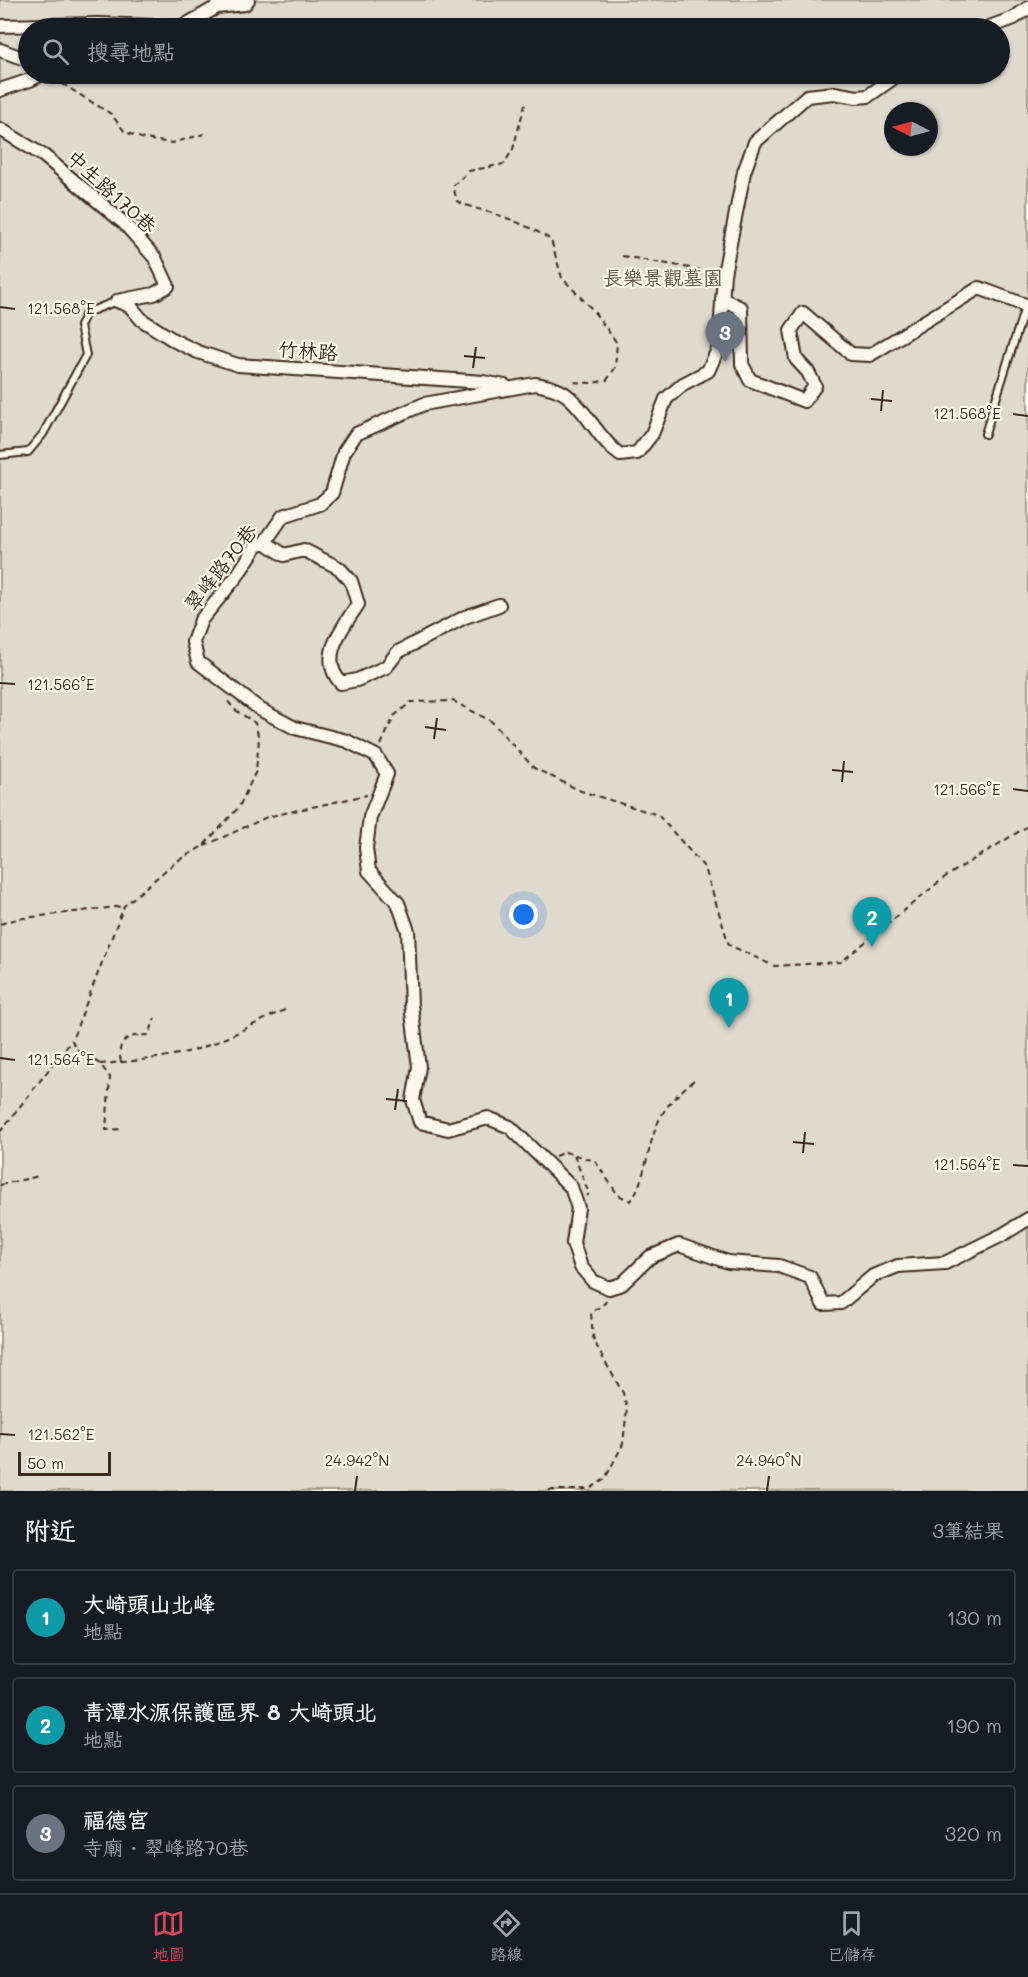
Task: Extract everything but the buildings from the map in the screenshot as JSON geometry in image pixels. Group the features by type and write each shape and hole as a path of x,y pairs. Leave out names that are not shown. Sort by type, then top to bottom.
{"street":[{"path":"198,18 217,7 245,4 248,0"},
{"path":"1010,19 1028,8"},
{"path":"0,26 18,26"},
{"path":"0,50 18,56"},
{"path":"0,90 18,84"},
{"name":"翠峰路70巷","path":"376,756 347,741 295,728 261,710 198,662 193,642 201,620 237,576 257,545 264,542 283,516 320,504 332,493 344,452 356,434 424,404 535,384 551,387 569,396 610,447 621,454 637,453 652,434 666,399 683,384 708,371 719,347 724,274 744,172 754,142 807,96 834,93 857,97 868,96 885,84"},
{"name":"中生路170巷","path":"0,129 44,156 125,224 155,258 168,285 154,294 117,301"},
{"path":"722,298 741,308 742,364 750,380 804,401 815,386 808,372 796,359 791,330 803,313 851,354 870,355 908,334 979,288 1026,307"},
{"name":"竹林路","path":"117,301 129,306 142,320 175,341 198,352 238,365 483,382 513,388"},
{"path":"264,542 284,555 304,550 339,568 351,581 358,604 334,643 330,658 334,676 341,683 357,680 386,667 398,652 465,617 499,605"},
{"path":"376,756 387,774 370,816 366,848 369,871 398,903 408,931 411,1005 419,1067 413,1100 420,1122 448,1130 488,1118 510,1127 571,1187 578,1208 573,1243 581,1267 593,1281 609,1288 622,1284 650,1257 679,1245 728,1262 779,1266 810,1277 823,1304 841,1303 873,1276 898,1266 945,1263 1002,1235 1028,1219"}],"lane":[{"path":"0,455 28,452 43,434 86,355 80,326 86,313 117,301"},
{"path":"985,434 1026,307"}],"path":[{"path":"60,84 111,114 125,132 144,139 172,143 204,134"},
{"path":"525,104 513,149 504,164 469,171 453,186 457,201 540,233 551,240 562,278 592,309 617,343 615,368 607,380 593,383 564,382"},
{"path":"622,256 724,274"},
{"path":"203,846 239,807 256,771 259,739 255,723 234,709 225,698 225,683"},
{"path":"376,756 394,716 411,702 453,701 491,721 534,768 581,791 658,815 705,868 729,945 774,966 841,962 945,878 1028,826"},
{"path":"0,1132 72,1040 124,906 174,862 267,817 378,792"},
{"path":"0,924 17,919 124,906"},
{"path":"100,1064 184,1053 235,1034 285,1010"},
{"path":"121,1062 119,1054 125,1039 132,1035 149,1035 155,1018"},
{"path":"72,1040 75,1048 100,1064 110,1077 106,1130 120,1129"},
{"path":"544,1160 565,1152 595,1161 618,1195 631,1201 639,1188 660,1118 677,1095 694,1080"},
{"path":"0,1185 39,1176"},
{"path":"549,1490 591,1488 605,1479 623,1444 627,1408 622,1393 599,1351 590,1323 591,1313 605,1303 609,1288"}],"green space":[{"name":"長樂景觀墓園","path":"0,0 1028,0 1028,1491 0,1491"}],"place":[{"name":"福德宮","path":"725,362"},
{"name":"青潭水源保護區界 8 大崎頭北","path":"872,947"},
{"name":"大崎頭山北峰","path":"729,1028"}]}
